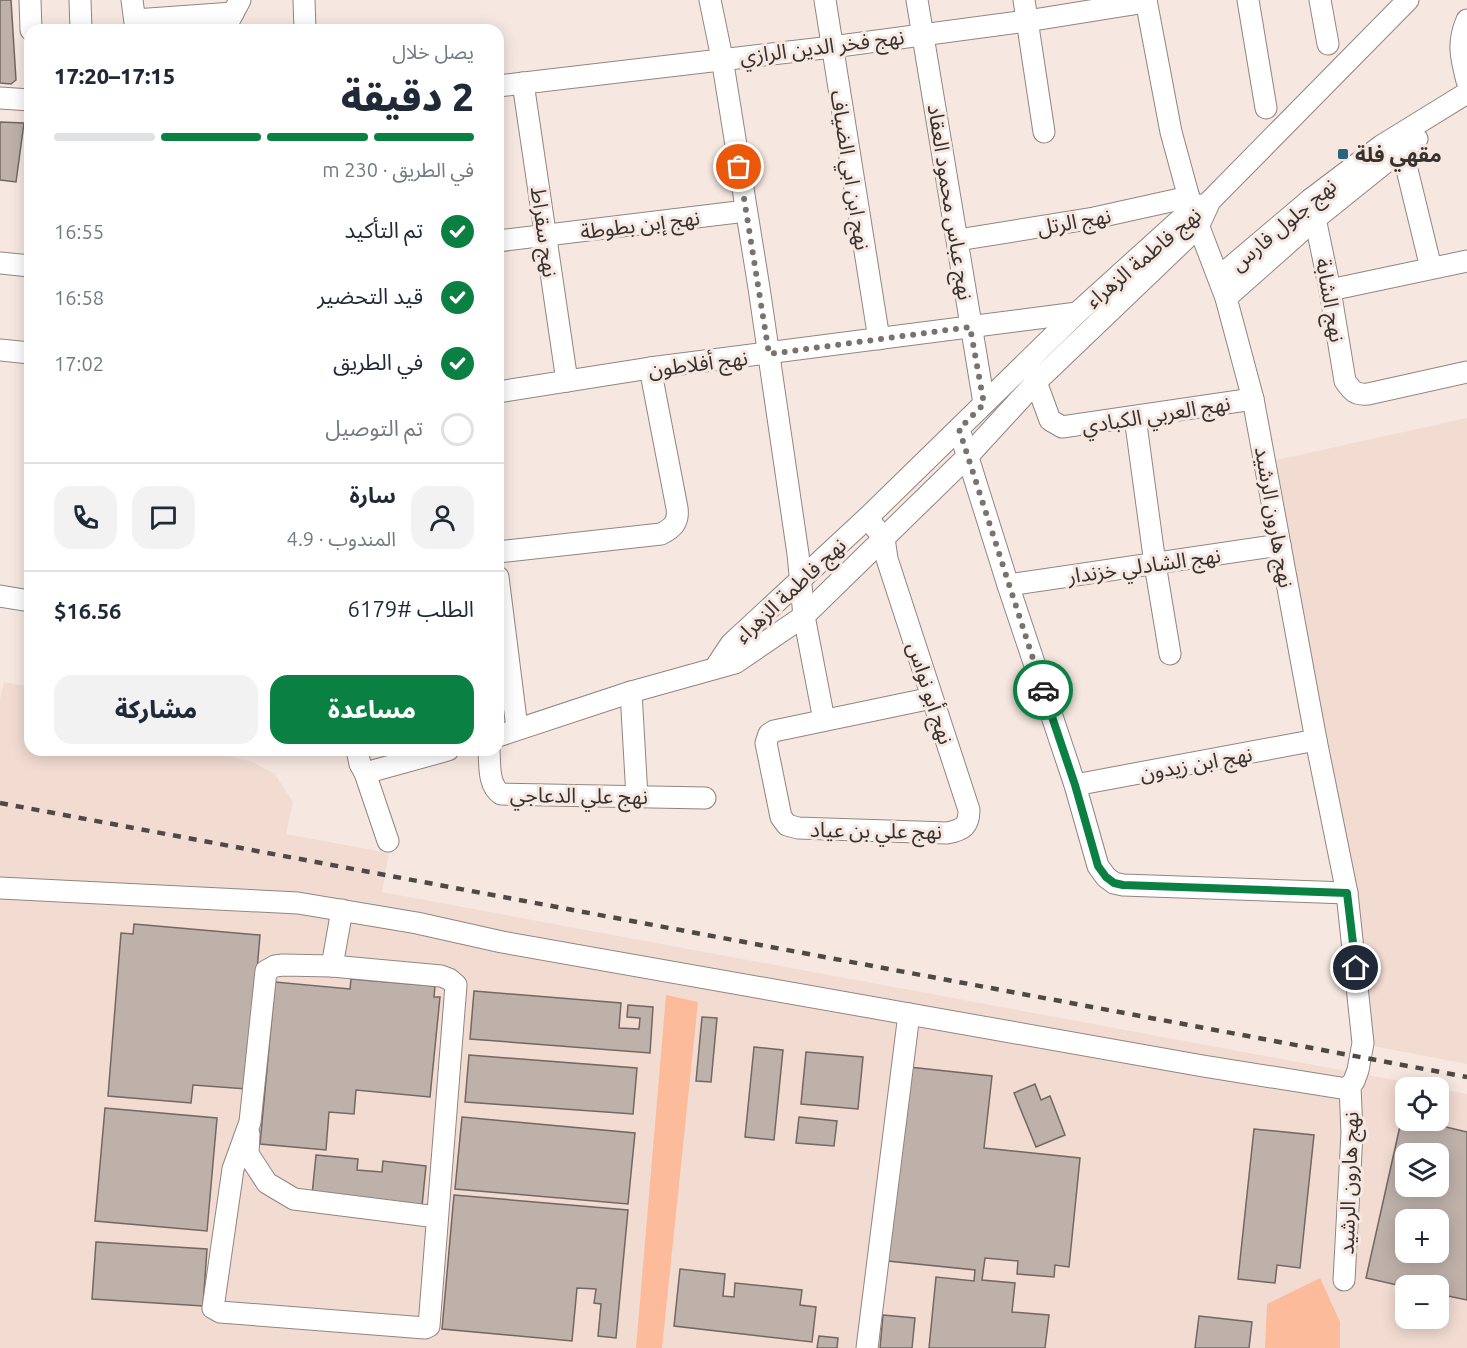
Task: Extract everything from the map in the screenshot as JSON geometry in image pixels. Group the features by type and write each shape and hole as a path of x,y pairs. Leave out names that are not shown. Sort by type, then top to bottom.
{"street":[{"path":"30,0 31,24"},
{"path":"80,0 81,24"},
{"path":"304,0 305,24"},
{"path":"710,0 722,58 769,354 798,554 804,616 824,720 932,699"},
{"name":"نهج ابن ابي الضياف","path":"825,0 879,339"},
{"name":"نهج عباس محمود العقاد","path":"917,0 984,404"},
{"path":"1248,0 1266,108"},
{"path":"1320,0 1328,44"},
{"path":"1197,209 1408,0"},
{"name":"نهج فخر الدين الرازي","path":"504,85 832,47 923,34 1025,10 1146,1"},
{"name":"نهج هارون الرشيد","path":"1146,1 1172,132 1226,298 1253,399 1316,740 1347,893 1363,1043 1358,1071 1350,1086 1352,1133 1344,1280"},
{"path":"1025,10 1044,132"},
{"path":"134,17 232,14"},
{"path":"1467,20 1461,34 1460,52 1467,81"},
{"name":"نهج سقراط","path":"523,82 567,381"},
{"name":"نهج جلول فارس","path":"1226,298 1313,209 1381,146 1467,93"},
{"path":"0,98 24,100"},
{"name":"نهج جلول فارس","path":"1219,277 1402,148 1467,109"},
{"path":"1402,148 1431,268"},
{"name":"نهج الرتل","path":"958,240 1094,218 1197,209"},
{"name":"نهج فاطمة الزهراء","path":"715,668 731,644 851,534 1077,313 1197,209"},
{"name":"نهج فاطمة الزهراء","path":"508,732 735,663 804,616 878,556 884,537 968,456 1197,209"},
{"name":"نهج الشابة","path":"1313,209 1330,290 1345,381 1352,392 1359,395 1467,372"},
{"name":"نهج إبن بطوطة","path":"504,240 746,211"},
{"path":"1330,290 1467,261"},
{"path":"0,263 24,265"},
{"name":"نهج أفلاطون","path":"504,391 650,368 1077,313"},
{"path":"0,350 24,352"},
{"name":"نهج العربي الكبادي","path":"1029,362 1050,420 1062,428 1253,399"},
{"path":"504,551 661,534 675,525 678,516 677,508 650,368"},
{"path":"1135,417 1170,654"},
{"path":"959,429 1075,785 1098,866 1106,877 1114,883 1347,893"},
{"path":"867,518 884,537"},
{"path":"851,534 878,556"},
{"name":"نهج الشادلي خزندار","path":"1008,585 1280,545"},
{"name":"نهج أبو نواس","path":"878,556 932,699 969,810 969,820 964,826"},
{"path":"0,596 24,600"},
{"path":"504,670 508,732"},
{"path":"631,693 637,797"},
{"name":"نهج علي بن عياد","path":"824,720 769,734 766,743 781,817 788,825 798,828 947,833 964,826"},
{"name":"نهج ابن زيدون","path":"1075,785 1316,740"},
{"path":"358,756 387,841"},
{"path":"365,773 426,756"},
{"name":"نهج علي الدعاجي","path":"490,756 492,783 501,794 705,798"},
{"path":"0,888 298,903 417,923 502,942 1203,1066 1345,1089 1350,1086"},
{"path":"332,966 342,910"},
{"path":"250,1122 233,1169 213,1308 216,1311 425,1328 429,1326 456,985 449,979 441,976 332,966 283,965 266,971 248,1154 267,1183 294,1199 437,1217"},
{"path":"867,1348 909,1014"}],"shaded area":[{"path":"1467,418 1467,1064 1373,1046 1276,460"},
{"path":"4,682 24,686 24,756 226,756 250,761 275,774 293,802 286,834 389,853 382,892 1395,1080 1395,1131 1449,1131 1449,1090 1467,1094 1467,1348 0,1348 0,699"},
{"path":"666,995 698,1002 662,1348 636,1348"},
{"path":"1320,1278 1340,1322 1340,1348 1265,1348 1267,1304"}],"building":[{"path":"0,0 11,0 16,80 11,84 0,83"},
{"path":"0,122 24,123 16,182 0,180"},
{"path":"134,924 260,935 247,1089 193,1085 191,1103 108,1096 121,933 133,934"},
{"path":"351,979 435,986 434,997 440,997 430,1097 356,1090 354,1114 329,1112 326,1150 260,1144 275,982 350,989"},
{"path":"474,991 621,1003 619,1028 639,1029 640,1018 627,1017 628,1005 653,1007 650,1053 470,1039"},
{"path":"702,1017 717,1018 711,1082 696,1081"},
{"path":"754,1047 783,1050 774,1140 745,1137"},
{"path":"806,1052 863,1057 858,1109 801,1104"},
{"path":"469,1055 637,1068 633,1114 465,1102"},
{"path":"909,1067 992,1076 984,1148 1080,1158 1069,1267 1055,1265 1054,1277 1017,1274 1018,1261 985,1258 982,1280 1015,1283 1012,1312 1049,1315 1045,1348 929,1348 936,1277 974,1281 975,1270 888,1261"},
{"path":"1035,1084 1041,1100 1050,1096 1065,1135 1036,1147 1014,1093"},
{"path":"105,1108 217,1118 207,1231 95,1221"},
{"path":"462,1117 635,1133 628,1204 455,1189"},
{"path":"799,1117 837,1121 834,1146 796,1143"},
{"path":"1449,1128 1467,1132 1467,1300 1449,1296 1449,1275 1395,1275 1395,1285 1366,1278 1395,1148 1395,1197 1449,1197 1449,1143 1396,1143 1399,1131 1449,1131"},
{"path":"1254,1129 1314,1135 1300,1268 1277,1265 1275,1283 1238,1279"},
{"path":"316,1155 358,1159 357,1170 382,1172 383,1161 426,1166 422,1206 312,1195"},
{"path":"454,1195 628,1210 616,1338 598,1336 601,1304 594,1303 596,1289 577,1288 572,1341 442,1329"},
{"path":"96,1242 207,1249 203,1306 92,1299"},
{"path":"680,1269 725,1274 723,1296 734,1297 735,1283 802,1290 800,1305 816,1307 812,1342 674,1326"},
{"path":"883,1315 915,1318 912,1348 880,1348"},
{"path":"1199,1316 1252,1322 1249,1348 1195,1348"},
{"path":"819,1336 838,1338 837,1348 817,1348"}],"railway":[{"path":"0,803 1467,1077"}],"way so far":[{"path":"739,167 769,354 970,327 984,404 959,429 1043,690"}],"place":[{"name":"مقهي فلة","path":"1343,154"}],"route":[{"path":"1043,690 1075,785 1098,866 1106,877 1114,883 1123,885 1347,893 1356,968"}]}
